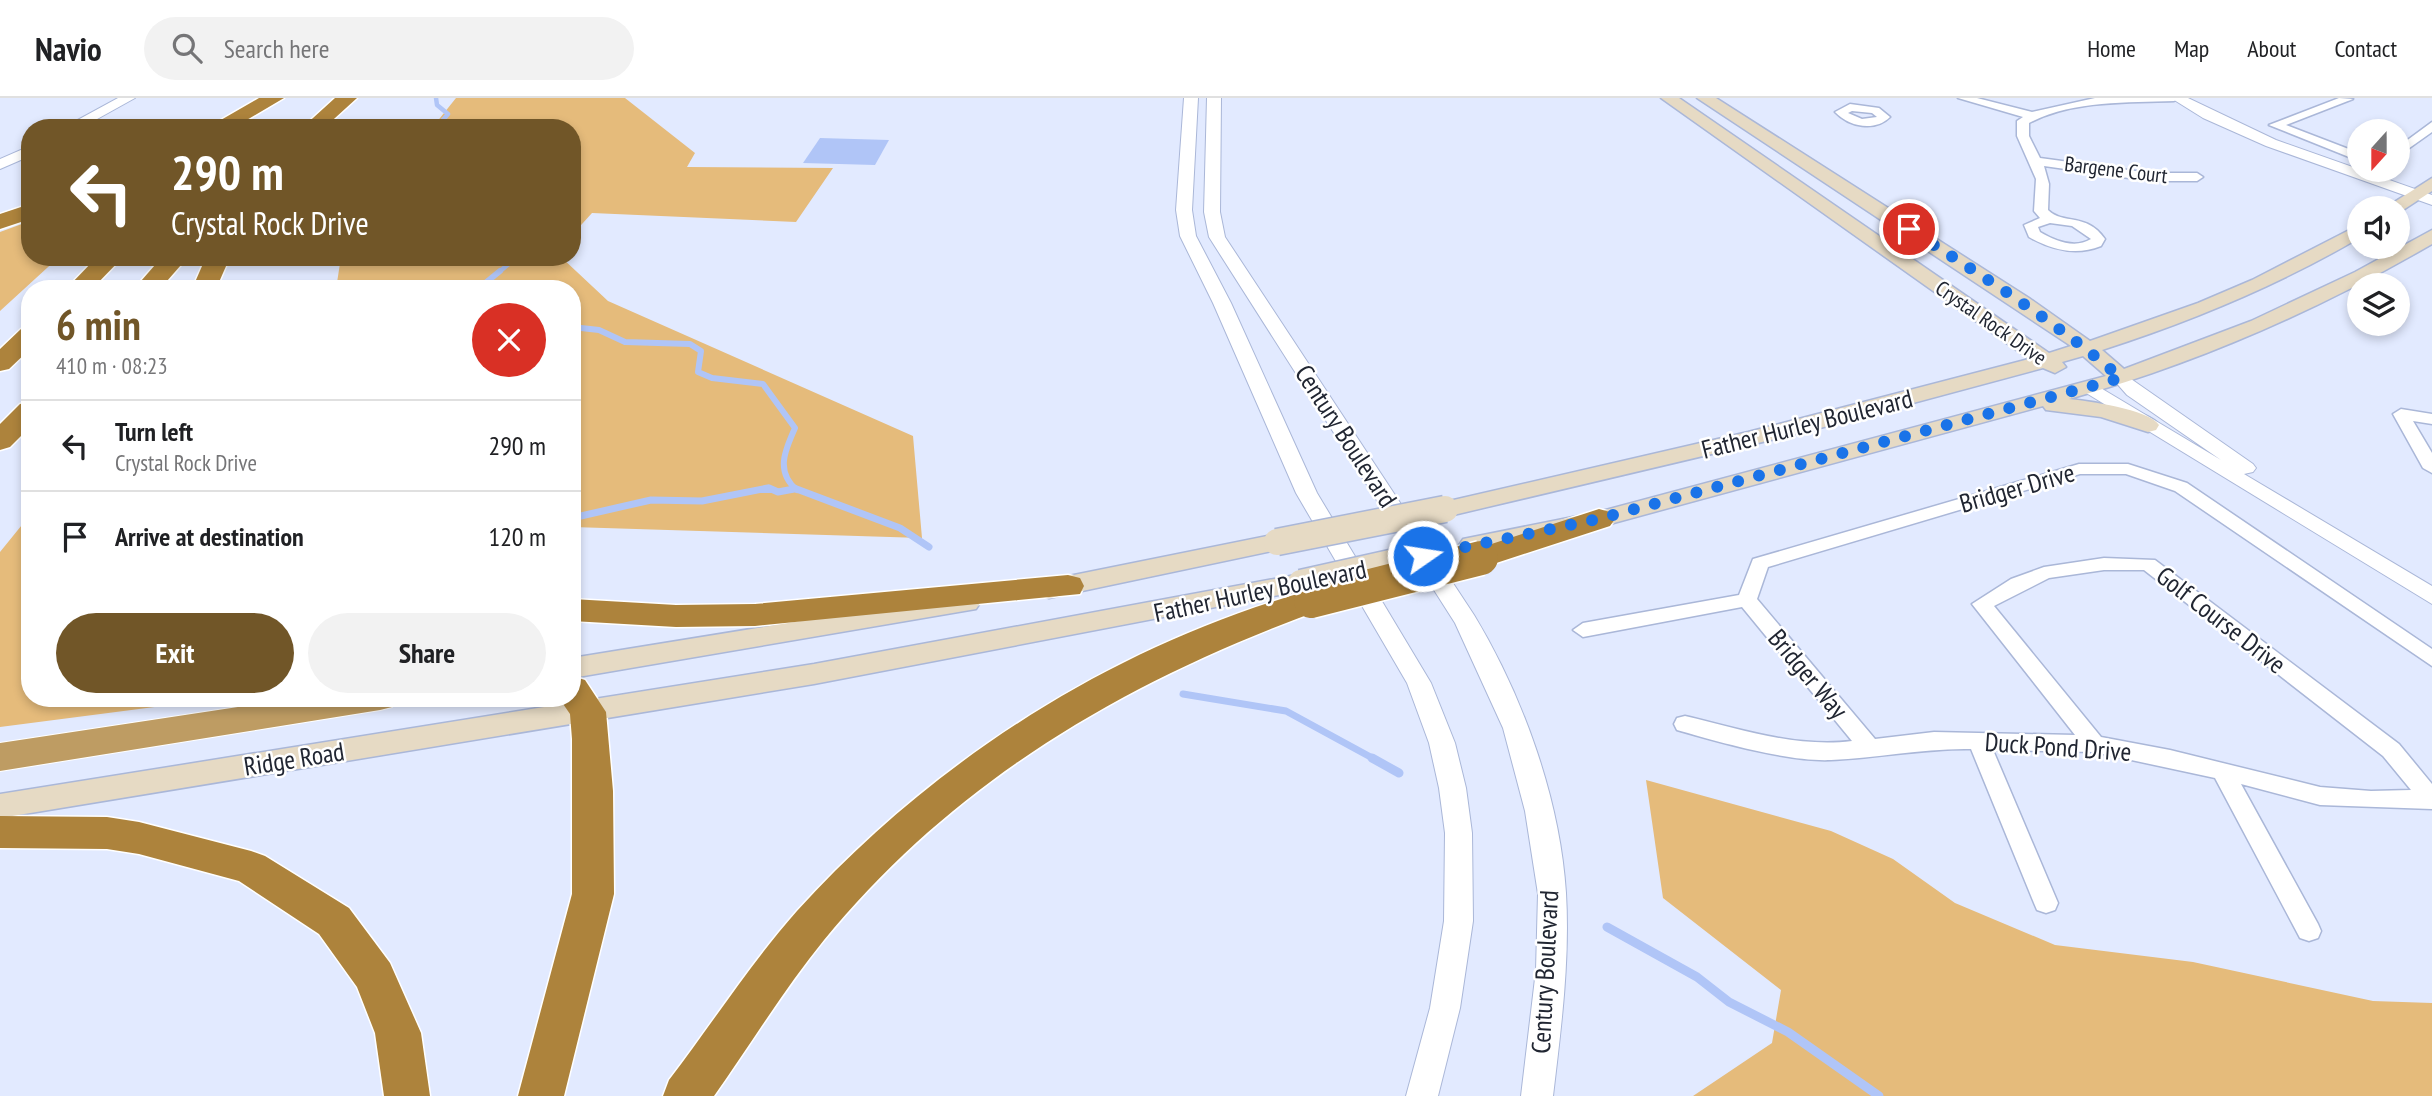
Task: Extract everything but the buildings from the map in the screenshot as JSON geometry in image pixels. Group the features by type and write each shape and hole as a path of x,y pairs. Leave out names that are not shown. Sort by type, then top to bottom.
{"highway":[{"path":"234,119 274,98"},
{"path":"269,119 295,98"},
{"path":"323,119 348,98"},
{"path":"330,119 348,98"},
{"path":"0,222 21,214"},
{"path":"87,280 102,266"},
{"path":"154,280 168,266"},
{"path":"0,363 21,343"},
{"path":"0,441 21,419"},
{"path":"687,1096 810,925 936,802 1007,747 1088,695 1175,651 1249,621 1306,592 1477,552 1598,519"},
{"path":"581,611 676,616 755,615 1068,586"},
{"path":"541,1096 593,894 594,791 581,706"},
{"name":"Ridge Road","path":"0,757 322,707"},
{"path":"0,832 107,833 176,848 251,868 334,921 380,989 398,1033 407,1096"}],"main road":[{"name":"Crystal Rock Drive","path":"1669,98 2087,388"},
{"name":"Crystal Rock Drive","path":"1705,98 2022,302 2087,348 2121,378"},
{"path":"2423,197 2432,183"},
{"name":"Father Hurley Boulevard","path":"1598,519 2121,378 2258,326 2362,276 2432,236"},
{"name":"Father Hurley Boulevard","path":"581,667 1068,586 1445,509 1658,461 2046,361 2087,348 2231,295 2325,252 2347,238"},
{"path":"2032,404 2081,405 2108,410 2148,425"},
{"name":"Father Hurley Boulevard","path":"581,700 1080,628 1306,592"},
{"name":"Ridge Road","path":"0,806 542,707"}],"street":[{"path":"86,119 128,98"},
{"name":"Century Boulevard","path":"1191,98 1184,211 1189,238 1220,298 1319,516 1408,655 1430,705 1450,771 1459,845 1459,928 1447,1012 1422,1096"},
{"name":"Century Boulevard","path":"1214,98 1212,212 1217,237 1466,621 1489,661 1519,730 1535,785 1552,892 1549,1003 1537,1096"},
{"path":"1964,98 2030,115"},
{"path":"2049,219 2041,211 2042,177 2021,131 2022,121 2045,107 2068,103 2176,98 2272,145 2423,197"},
{"path":"2347,99 2275,125 2347,152"},
{"path":"81,119 97,113"},
{"path":"2410,143 2432,126"},
{"path":"0,150 21,142"},
{"path":"0,165 21,154"},
{"name":"Bargene Court","path":"2035,161 2150,177 2197,177"},
{"name":"Crystal Rock Drive","path":"2121,378 2134,391 2432,595"},
{"name":"Crystal Rock Drive","path":"2087,388 2432,595"},
{"path":"2432,419 2401,414 2432,468"},
{"name":"Bridger Drive","path":"1747,600 1760,563 2079,469 2128,469 2182,487 2432,659"},
{"name":"Golf Course Drive","path":"2094,744 1982,604 2029,578 2066,569 2105,563 2148,564 2391,750 2430,799"},
{"path":"1583,630 1747,600"},
{"name":"Bridger Way","path":"1747,600 1869,747"},
{"name":"Duck Pond Drive","path":"1685,724 1793,749 1830,752 1934,740 2094,744 2170,758 2224,774 2320,796 2371,800 2430,799"},
{"path":"1979,741 2046,903"},
{"path":"2224,774 2309,931"}],"shaded area":[{"path":"456,98 625,98 695,153 687,167 833,168 796,222 592,213 581,225 581,119 439,119"},
{"path":"21,224 21,266 49,266 34,280 21,280 21,292 0,311 0,232"},
{"path":"340,266 571,266 608,301 913,436 922,538 581,527 581,280 337,280"},
{"path":"21,526 21,707 154,707 0,727 0,552"},
{"path":"1646,780 1831,831 1893,859 1955,903 2055,945 2193,962 2373,1001 2432,1003 2432,1096 1693,1096 1772,1043 1781,990 1663,898"}],"water":[{"path":"820,138 889,140 875,165 803,163"}],"waterway":[{"path":"436,98 437,105 448,114 444,119"},
{"path":"498,273 506,266"},
{"path":"489,280 500,271"},
{"path":"581,328 599,330 625,342 690,344 701,351 698,372 712,378 763,384 795,428 785,453 784,468 786,476 796,489"},
{"path":"581,516 651,500 702,501 768,488"},
{"path":"769,488 778,492 794,489 789,490"},
{"path":"796,489 900,528 929,547"},
{"path":"759,490 773,490"},
{"path":"1183,694 1286,711 1376,760"},
{"path":"1372,758 1399,773"},
{"path":"1607,927 1697,977 1729,1002 1788,1032 1879,1096"}],"route":[{"path":"1423,556 1598,519 2121,378 2087,348 2022,302 1909,229"}]}
